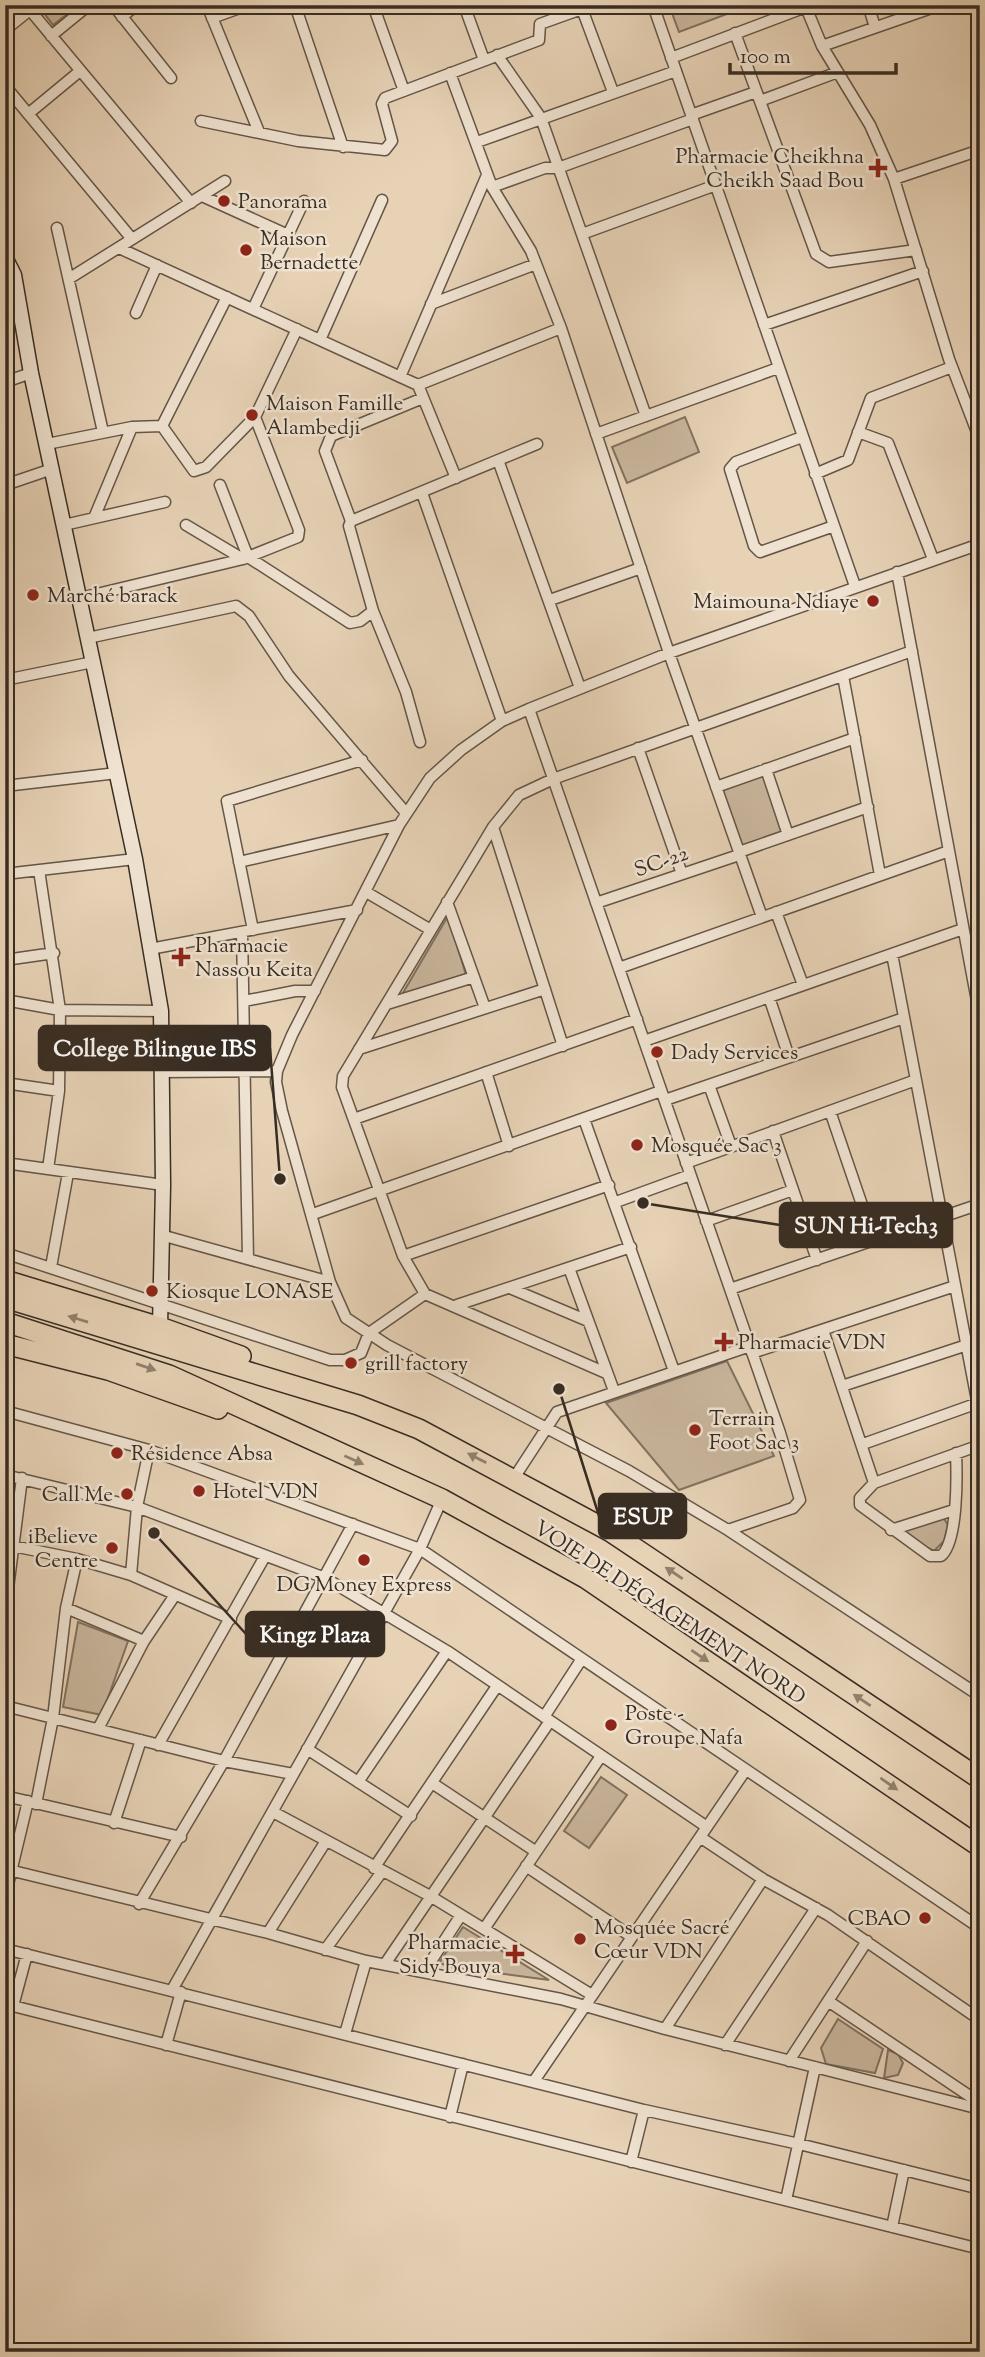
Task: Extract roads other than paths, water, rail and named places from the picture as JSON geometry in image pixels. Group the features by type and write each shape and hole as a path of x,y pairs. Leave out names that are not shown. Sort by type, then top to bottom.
{"highway":[{"path":"5,1280 160,1327 314,1382 358,1405"},
{"name":"VOIE DE DÉGAGEMENT NORD","path":"5,1298 358,1405 419,1429 611,1532 980,1779"},
{"name":"VOIE DE DÉGAGEMENT NORD","path":"5,1322 169,1375 442,1499 585,1578 980,1847"},
{"path":"5,1344 108,1370 224,1412 290,1431"}],"street":[{"path":"51,36 89,5"},
{"path":"113,5 171,78"},
{"path":"122,17 136,5"},
{"path":"207,5 259,132"},
{"path":"212,18 248,5"},
{"path":"295,5 343,147"},
{"path":"373,5 404,91"},
{"path":"464,5 484,60"},
{"path":"653,5 855,586"},
{"path":"868,5 875,27"},
{"path":"822,46 940,5"},
{"path":"975,5 980,19"},
{"path":"671,58 805,6 822,46 870,125 894,179 951,367 980,440"},
{"path":"201,121 343,147 385,150 392,141 383,100 538,40 540,24 588,7 613,92"},
{"path":"5,30 33,8 51,36 191,203"},
{"path":"734,33 816,254 830,262 916,250"},
{"path":"497,55 541,118 646,416"},
{"path":"28,114 80,71"},
{"path":"477,142 676,71"},
{"path":"492,187 545,168 558,168 692,117 838,72"},
{"path":"450,73 492,187 536,264 561,328 669,653 762,917"},
{"path":"5,86 132,239"},
{"path":"894,179 980,150"},
{"path":"400,377 487,175"},
{"path":"70,278 225,181"},
{"path":"582,234 716,186"},
{"path":"202,196 288,235"},
{"path":"320,340 382,200"},
{"path":"253,309 304,201"},
{"path":"57,228 103,432"},
{"path":"118,248 418,385 456,478"},
{"path":"5,257 135,859 161,1011 163,1185 160,1327"},
{"path":"431,304 536,264"},
{"path":"136,313 157,265"},
{"path":"764,325 923,271"},
{"path":"162,426 227,297"},
{"path":"418,385 561,328"},
{"path":"162,426 194,471 205,467 255,417 297,330"},
{"path":"815,474 845,463 871,398 951,367"},
{"path":"596,434 778,368"},
{"path":"5,382 31,373"},
{"path":"420,742 406,692 373,611 349,526 351,521 325,451 331,436 423,398"},
{"path":"80,598 246,558 296,539 299,533 255,417"},
{"path":"47,444 132,427 162,426"},
{"path":"94,518 132,427"},
{"path":"858,432 888,443 933,559"},
{"path":"802,437 736,462 730,469 754,546 760,552 834,526"},
{"path":"351,521 537,444"},
{"path":"498,460 580,688"},
{"path":"5,485 52,469"},
{"path":"220,485 246,558"},
{"path":"422,493 502,721"},
{"path":"64,525 165,502"},
{"path":"186,525 246,558 350,623 360,621 373,611"},
{"path":"980,544 855,586 580,688 502,721 461,750 430,778 405,813 315,991 277,1071 276,1082 330,1282 346,1318 407,1357 586,1446 728,1530 980,1696"},
{"path":"550,600 641,568"},
{"path":"897,572 980,1017"},
{"path":"88,638 236,606 249,617 289,676 405,813"},
{"path":"606,1373 457,1305 425,1294 403,1256 341,1081 493,827 519,795 553,779 912,651"},
{"path":"5,680 93,662"},
{"path":"843,676 880,875"},
{"path":"529,709 751,1350 800,1500 793,1508 728,1530"},
{"path":"716,787 855,738"},
{"path":"638,748 682,874"},
{"path":"248,1258 244,1001 247,931 239,862 227,801 362,760"},
{"path":"766,769 788,835"},
{"path":"5,786 117,773"},
{"name":"SC-22","path":"596,903 868,807"},
{"path":"239,862 399,825"},
{"path":"493,827 563,1046"},
{"path":"619,968 949,851"},
{"path":"5,874 135,859"},
{"path":"39,870 54,953 60,1010 59,1091 48,1169"},
{"path":"366,892 431,930"},
{"path":"447,902 485,1008"},
{"path":"150,949 357,910"},
{"path":"776,912 803,985"},
{"path":"644,1041 963,929"},
{"path":"5,960 54,953"},
{"path":"892,954 980,1416"},
{"path":"387,1004 474,977"},
{"path":"359,1049 545,989"},
{"path":"244,1001 295,991 315,991"},
{"path":"769,997 789,1057"},
{"path":"5,1000 60,1010 161,1011"},
{"path":"313,1214 584,1119 709,1085 904,1018"},
{"path":"354,1119 637,1019"},
{"path":"162,1072 277,1071"},
{"path":"486,1072 509,1146"},
{"path":"686,1163 916,1080"},
{"path":"5,1083 59,1091"},
{"path":"709,1085 732,1146"},
{"path":"830,1111 874,1240"},
{"path":"584,1119 616,1202 674,1371"},
{"path":"774,1131 817,1260"},
{"path":"5,1163 163,1185"},
{"path":"51,1267 68,1172"},
{"path":"616,1202 691,1175"},
{"path":"403,1256 609,1185"},
{"path":"706,1221 793,1190"},
{"path":"730,1289 980,1204"},
{"path":"161,1236 330,1282"},
{"path":"457,1305 512,1289 631,1247"},
{"path":"5,1254 160,1302 330,1360 345,1360 360,1353 369,1333 425,1294"},
{"path":"569,1268 614,1391"},
{"path":"514,1478 546,1426 557,1412 569,1405 674,1371 823,1330 955,1286"},
{"path":"512,1289 588,1321"},
{"path":"823,1330 874,1483"},
{"path":"842,1386 967,1345"},
{"path":"863,1444 978,1403"},
{"path":"5,1411 149,1450 420,1549 980,1928"},
{"path":"956,1453 954,1510 948,1547 941,1556 930,1556 860,1505 860,1498 874,1483 956,1453 980,1446"},
{"path":"131,1575 137,1507 149,1450"},
{"path":"5,1475 137,1507 264,1558 325,1578 385,1611 447,1651 707,1826"},
{"path":"5,1612 22,1478"},
{"path":"166,2045 177,1991 211,1921 420,1549 442,1499"},
{"path":"891,1530 954,1510"},
{"path":"139,1904 224,1761 353,1524"},
{"path":"13,1546 77,1559 131,1575 231,1619"},
{"path":"158,1745 264,1558"},
{"path":"5,1897 8,1870 32,1803 53,1718 66,1608 77,1559"},
{"path":"98,1729 144,1641 175,1595"},
{"path":"66,1608 144,1641"},
{"path":"358,1782 447,1651"},
{"path":"386,1964 547,1719 581,1660"},
{"path":"325,1950 497,1686"},
{"path":"5,1706 224,1761 293,1774"},
{"path":"114,1824 141,1740"},
{"path":"307,1749 411,1816"},
{"path":"484,1929 601,1756"},
{"path":"534,2081 745,1771"},
{"path":"432,1783 535,1851"},
{"path":"5,1796 114,1824 181,1837"},
{"path":"273,1812 378,1871 430,1896 592,1995"},
{"path":"700,1837 763,1879 816,1908 867,1941 980,2020"},
{"path":"268,1933 326,1841"},
{"path":"526,1866 632,1937"},
{"path":"8,1870 139,1904 268,1933 366,1961 508,1986 561,1999 584,2008 980,2109"},
{"path":"665,2029 763,1879"},
{"path":"725,2045 816,1908"},
{"path":"424,1972 461,1915"},
{"path":"789,2061 867,1941"},
{"path":"5,1949 644,2110 799,2144 980,2189"},
{"path":"27,1954 9,2005 980,2249"},
{"path":"345,2034 366,1961"},
{"path":"828,2001 980,2103"},
{"path":"450,2117 463,2063"},
{"path":"786,2200 815,2067"},
{"path":"631,2162 644,2110"},
{"path":"892,2227 904,2171"}],"place":[{"name":"Pharmacie Cheikhna Cheikh Saad Bou","path":"878,168"},
{"name":"Panorama","path":"224,201"},
{"name":"Maison Bernadette","path":"246,250"},
{"name":"Maison Famille Alambedji","path":"252,415"},
{"name":"Marché barack","path":"33,595"},
{"name":"Maimouna Ndiaye","path":"873,601"},
{"name":"Pharmacie Nassou Keita","path":"181,957"},
{"name":"Dady Services","path":"657,1052"},
{"name":"Mosquée Sac 3","path":"637,1145"},
{"name":"College Bilingue IBS","path":"280,1179"},
{"name":"SUN Hi-Tech3","path":"643,1203"},
{"name":"Kiosque LONASE","path":"152,1291"},
{"name":"Pharmacie VDN","path":"724,1342"},
{"name":"grill factory","path":"351,1363"},
{"name":"ESUP","path":"559,1389"},
{"name":"Terrain Foot Sac 3","path":"695,1430"},
{"name":"Résidence Absa","path":"117,1453"},
{"name":"Hotel VDN","path":"199,1491"},
{"name":"Call Me","path":"127,1494"},
{"name":"Kingz Plaza","path":"154,1533"},
{"name":"iBelieve Centre","path":"112,1548"},
{"name":"DG Money Express","path":"364,1560"},
{"name":"Poste - Groupe Nafa","path":"611,1725"},
{"name":"CBAO","path":"925,1918"},
{"name":"Mosquée Sacré Cœur VDN","path":"580,1939"},
{"name":"Pharmacie Sidy Bouya","path":"515,1954"}]}
